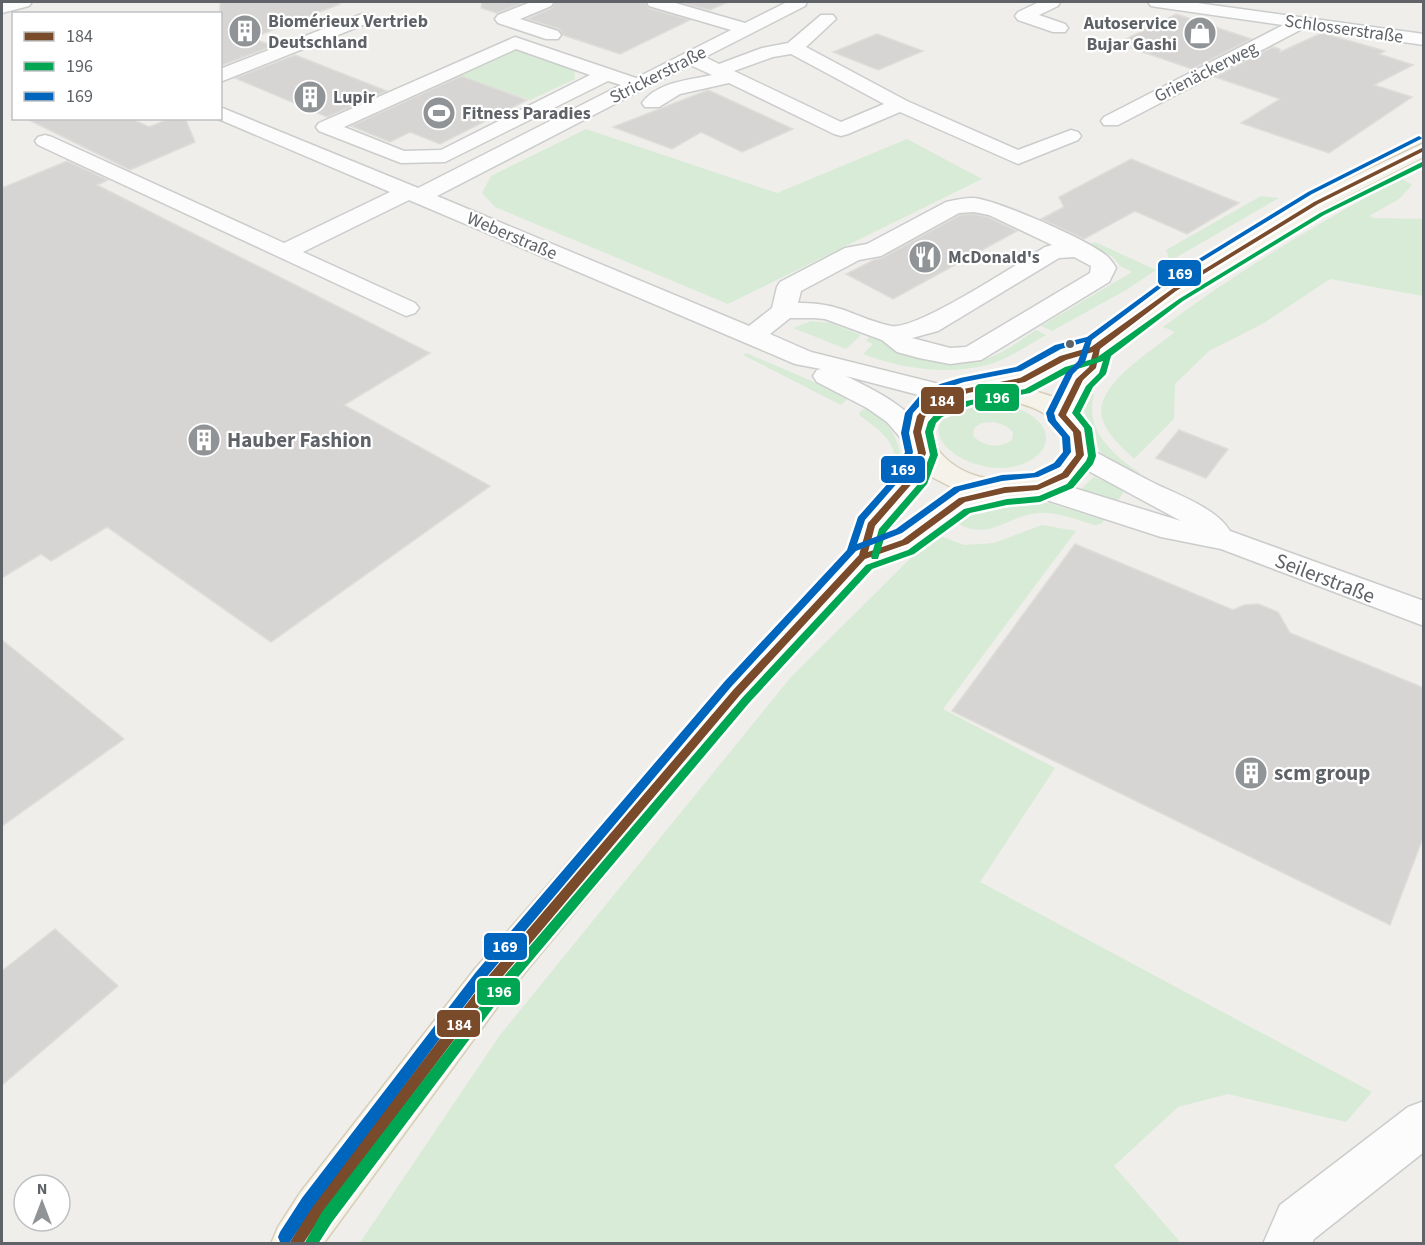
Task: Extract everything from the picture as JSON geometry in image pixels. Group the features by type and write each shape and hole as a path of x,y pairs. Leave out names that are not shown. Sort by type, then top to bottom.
{"main road":[{"path":"295,1244 317,1210 489,984 737,692 862,556 871,525 912,479 919,445 917,422 926,409 949,395 1024,380 1062,358 1097,348 1174,290 1279,224 1424,149"},
{"path":"1062,414 1080,379 1092,368 1097,348"},
{"path":"862,556 904,542 962,500 1005,490 1038,487 1065,476 1080,455 1077,432 1062,414 1039,400 1010,392 980,389"},
{"path":"919,445 943,472 969,484 1005,490"}],"street":[{"path":"4,17 23,2"},
{"path":"545,2 504,19 572,42"},
{"path":"655,2 747,29"},
{"name":"Strickerstraße","path":"284,252 414,194 639,85 799,2"},
{"path":"1052,2 1024,16 1059,28"},
{"name":"Schlosserstraße","path":"1157,2 1424,40"},
{"path":"222,75 362,19"},
{"path":"652,103 674,89 725,74 769,52 794,48 827,19"},
{"name":"Grienäckerweg","path":"1112,121 1301,23"},
{"path":"607,74 445,156 401,157 326,127 514,43 607,74 639,85"},
{"path":"794,48 900,105 1018,158"},
{"path":"691,58 841,130 900,105"},
{"path":"640,64 663,72"},
{"path":"274,136 415,70"},
{"name":"Weberstraße","path":"222,114 804,358 846,366 904,385 949,395"},
{"path":"1001,176 1018,158 1071,136"},
{"path":"45,141 406,308"},
{"path":"752,336 784,311 814,310 830,312 891,335 906,346 950,356 972,354 1100,277 1104,268 1099,261 1078,249 995,209 974,205 954,207 873,251 853,253 789,288 784,311"},
{"path":"891,335 929,326 1053,252 1078,249"},
{"name":"Weberstraße","path":"804,358 831,380 877,402 897,416 919,445"},
{"name":"Seilerstraße","path":"1080,455 1139,488 1189,512 1227,540"},
{"name":"Seilerstraße","path":"1038,487 1172,530 1227,540 1424,614"},
{"path":"1292,1233 1424,1124"}],"green space":[{"path":"517,48 574,70 575,79 530,100 458,75"},
{"path":"586,129 777,193 907,139 982,179 728,304 495,207 482,193 491,176"},
{"path":"1401,178 1412,185 1399,199 1369,216 1423,219 1423,296 1330,279 1264,323 1209,351 1175,384 1174,419 1134,459 1115,440 1107,430 1102,418 1102,406 1107,393 1127,369 1175,332 1163,327 1220,286 1279,248"},
{"path":"1261,196 1279,198 1170,261 1166,250"},
{"path":"1095,242 1156,270 1126,290 1052,331 1041,326 1132,272 1120,266 1113,257 1088,245"},
{"path":"811,321 830,323 861,335 846,349 793,328"},
{"path":"1036,330 1046,335 1002,359 972,368 924,369 863,354 873,344 866,341 869,337 929,358 960,362 976,361 1003,352"},
{"path":"746,353 849,397 841,405 743,355"},
{"path":"1086,390 1094,394 1093,419 1097,430 1120,458 1140,473 1136,478 1107,460 1100,451 1082,406"},
{"path":"973,402 1002,404 1019,409 1040,423 1045,431 1044,447 1038,455 1016,466 998,468 979,465 962,458 948,448 940,437 940,424 950,412","holes":["994,422 1006,426 1013,432 1012,440 1002,445 982,443 973,436 974,428 982,423"]},
{"path":"867,406 886,423 898,444 899,467 888,490 885,485 894,463 894,454 886,437 860,416 859,413"},
{"path":"1094,477 1125,490 1116,503 1079,491"},
{"path":"1023,500 1049,503 1104,520 1101,524 1094,525 1074,518 1039,513 995,527 975,529 951,519 986,504"},
{"path":"1042,525 1076,531 943,709 1055,768 980,882 1372,1092 1346,1122 1228,1094 1178,1107 1114,1166 1181,1243 359,1244 500,1035 791,677 935,534 964,545 994,543"}],"building":[{"name":"Biomérieux Vertrieb Deutschland","path":"220,2 339,2 340,4 252,38 273,46 222,65 222,12 220,12"},
{"path":"482,2 526,2 497,13 481,8"},
{"path":"556,2 645,2 648,8 690,20 620,54 563,35 559,29 527,19 552,8"},
{"path":"678,2 728,2 710,10"},
{"path":"1176,14 1251,39 1192,69 1131,48 1136,45 1122,41"},
{"path":"1322,33 1385,51 1379,54 1413,65 1374,85 1412,97 1329,153 1241,123 1280,99 1215,77 1273,47 1280,49 1280,52"},
{"path":"877,34 923,51 878,70 833,52"},
{"name":"Lupir","path":"295,55 387,91 327,117 235,78"},
{"name":"Fitness Paradies","path":"461,76 527,100 440,144 410,132 390,142 351,126"},
{"path":"708,90 793,129 742,152 701,132 672,149 613,127"},
{"path":"29,120 134,120 149,127 166,120 186,120 195,142 130,170"},
{"path":"1131,159 1239,203 1187,234 1135,211 1084,239 1041,219 1064,207 1059,197"},
{"name":"Hauber Fashion","path":"67,161 108,180 97,185 430,353 344,405 490,486 271,642 107,527 51,561 41,554 2,578 2,188"},
{"name":"McDonald's","path":"974,214 988,217 1017,231 893,299 846,274 882,258 960,215"},
{"path":"1179,430 1228,449 1206,478 1156,458"},
{"name":"scm group","path":"1075,544 1233,610 1244,605 1258,604 1278,612 1290,633 1424,688 1424,835 1390,925 952,711"},
{"path":"2,640 124,739 2,826"},
{"path":"55,929 118,986 2,1085 2,971"}],"transit line":[{"name":"169","path":"285,1237 307,1203 480,976 728,684 853,549 899,531 957,489 1002,478 1035,475 1057,465 1067,452 1066,437 1052,421 1050,413 1070,373 1081,362 1089,339 1168,280 1310,193 1419,138"},
{"name":"184","path":"295,1244 317,1210 489,984 737,692 862,557 905,542 962,500 1005,490 1038,487 1065,475 1080,455 1077,432 1062,415 1080,379 1092,368 1097,348 1174,290 1316,203 1424,149"},
{"name":"196","path":"310,1244 327,1217 498,992 746,700 869,567 911,552 967,511 1007,502 1040,499 1070,486 1090,462 1092,456 1088,428 1076,413 1090,386 1102,374 1108,355 1181,300 1322,214 1424,163"},
{"name":"169","path":"851,551 861,519 902,473 909,452 905,433 909,413 924,396 943,386 963,380 1018,369 1058,347 1089,338 1106,325"},
{"name":"184","path":"863,554 871,525 912,479 922,453 917,432 921,416 931,405 966,391 1022,380 1063,358 1094,349 1113,335"},
{"name":"196","path":"875,557 882,531 923,484 934,455 929,432 932,422 939,415 969,403 1027,391 1068,369 1099,360 1120,345"}],"place":[{"name":"Biomérieux Vertrieb Deutschland","path":"245,31"},
{"name":"Autoservice Bujar Gashi","path":"1200,33"},
{"name":"Lupir","path":"310,97"},
{"name":"Fitness Paradies","path":"439,113"},
{"name":"McDonald's","path":"925,257"},
{"name":"Hauber Fashion","path":"204,440"},
{"name":"scm group","path":"1251,773"}]}
